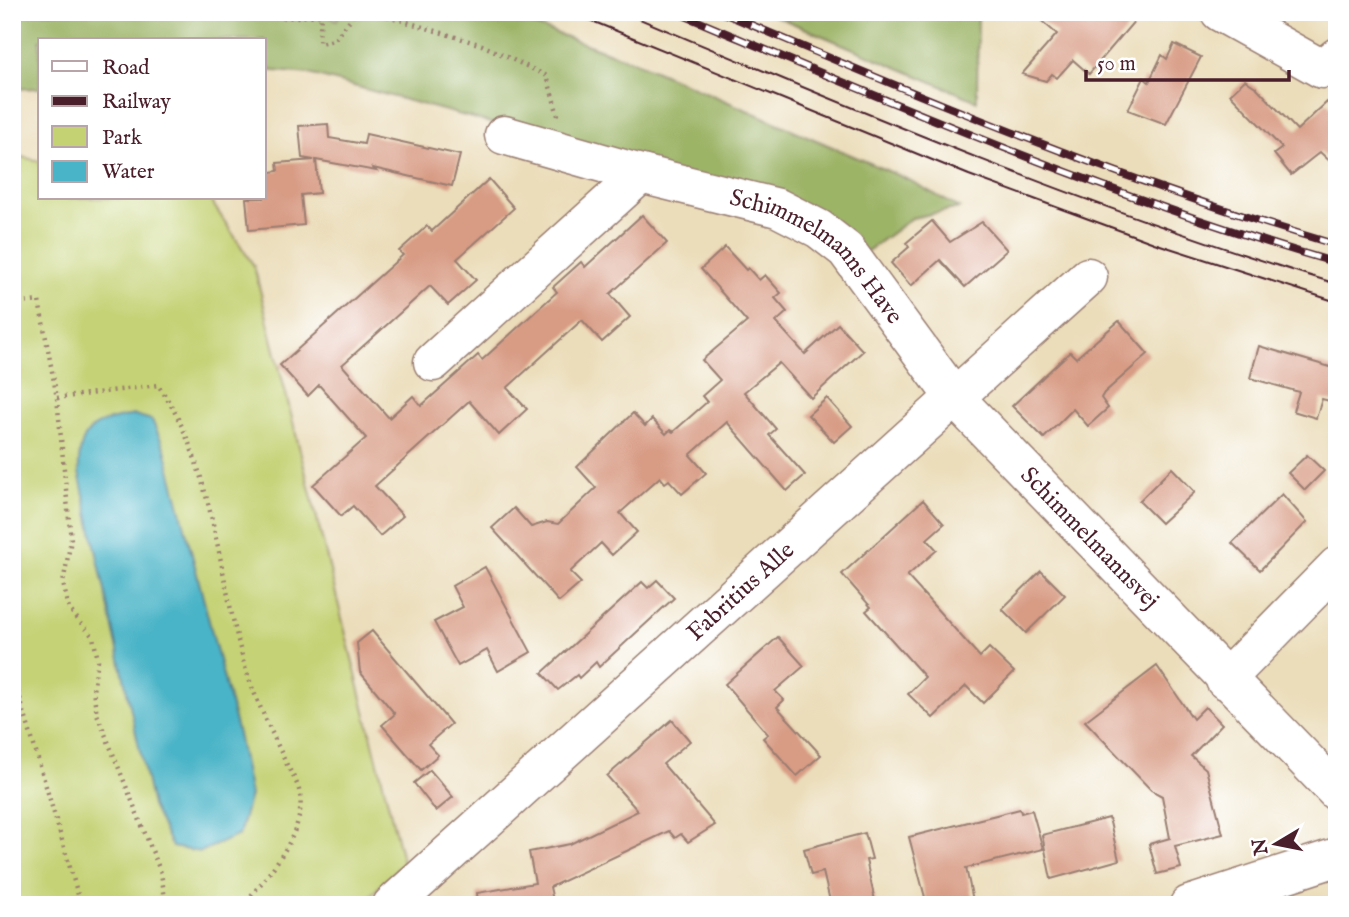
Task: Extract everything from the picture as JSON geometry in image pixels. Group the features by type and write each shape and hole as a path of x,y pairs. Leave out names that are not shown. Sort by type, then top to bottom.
{"street":[{"path":"1220,12 1330,63"},
{"name":"Schimmelmanns Have","path":"504,135 569,155 778,208 819,229 846,250 954,397"},
{"path":"433,362 641,174"},
{"name":"Fabritius Alle","path":"393,905 1088,277"},
{"name":"Schimmelmannsvej","path":"954,397 1225,680 1337,792"},
{"path":"1225,680 1337,566"},
{"path":"1189,905 1337,858"}],"path":[{"path":"248,12 283,18 321,15 319,43 334,40 356,12"},
{"path":"374,12 482,45 547,76 569,155"},
{"path":"12,304 39,301 57,398 71,540 62,583 69,609 93,637 98,660 93,691 97,714 161,873 166,905"},
{"path":"57,398 158,385 178,413 212,521 246,671 300,793 300,815 277,866 243,905"},
{"path":"12,671 80,905"}],"green space":[{"path":"12,12 321,12 337,20 339,12 498,12 638,63 909,180 959,208 912,218 862,255 643,164 309,74 266,70 266,38 38,38 38,88 12,89"},
{"path":"766,12 978,12 977,101"},
{"path":"12,155 38,161 38,200 210,200 254,266 403,863 361,905 12,905"}],"water":[{"path":"135,415 152,420 165,449 238,734 250,795 239,835 200,852 172,847 152,806 79,472 81,445 91,429 109,420"}],"building":[{"path":"1031,12 1142,12 1089,74 1073,60 1057,78 1052,74 1046,81 1022,74 1057,34"},
{"path":"1174,44 1201,57 1166,124 1128,110 1144,78 1149,82 1162,55 1167,59"},
{"path":"1245,80 1257,88 1297,130 1327,102 1337,114 1337,168 1320,152 1291,175 1274,154 1282,148 1230,94"},
{"path":"328,124 329,138 364,144 366,134 460,155 452,186 373,168 376,171 316,160 319,193 301,195 304,225 249,230 246,200 266,200 266,173 278,171 277,163 314,160 302,158 299,126"},
{"path":"489,179 514,208 457,259 476,280 448,305 430,286 342,365 389,418 413,396 421,406 478,355 482,360 557,292 553,287 581,262 585,267 642,215 667,243 610,294 630,317 602,342 582,320 507,388 527,409 499,435 469,401 375,486 403,516 380,536 353,506 341,516 313,485 366,438 319,385 308,396 280,365 403,255 399,251 427,226 432,231"},
{"path":"932,221 950,242 982,222 1007,250 965,287 940,260 911,286 891,263 909,247 906,243"},
{"path":"725,247 746,270 748,268 759,280 765,275 781,293 775,298 787,312 776,322 805,354 838,324 863,351 811,398 779,363 744,392 776,429 769,435 805,475 787,491 727,422 690,455 706,473 682,494 669,480 665,483 660,477 620,513 637,532 612,555 601,543 570,572 581,583 559,602 492,528 514,508 531,527 547,522 558,524 596,488 577,467 633,413 645,426 652,419 666,434 670,430 673,432 707,402 702,396 720,380 702,360 747,322 701,269"},
{"path":"1119,321 1148,354 1104,393 1101,398 1108,408 1088,426 1073,409 1044,438 1012,406 1070,352 1076,358"},
{"path":"1259,346 1337,369 1337,403 1322,399 1316,418 1293,411 1299,392 1250,378"},
{"path":"827,398 852,426 834,442 808,415"},
{"path":"1307,455 1324,471 1305,490 1288,473"},
{"path":"1172,468 1195,492 1161,523 1139,501"},
{"path":"1282,494 1307,522 1260,570 1232,543"},
{"path":"923,500 944,524 927,539 937,550 907,576 980,657 989,648 1014,672 983,703 966,686 933,718 908,694 925,677 866,611 871,607 842,574"},
{"path":"485,567 531,652 498,671 487,650 458,666 434,622 463,607 452,586"},
{"path":"1041,571 1065,595 1026,633 1002,609"},
{"path":"657,580 674,598 599,667 596,662 579,678 577,675 558,690 542,673 642,582 648,588"},
{"path":"372,631 451,724 428,744 438,755 421,770 382,725 395,714 360,672 357,643"},
{"path":"778,637 804,666 775,691 784,700 777,707 821,755 797,776 763,738 768,734 725,684"},
{"path":"1157,666 1193,719 1205,707 1222,724 1191,756 1206,769 1223,834 1175,846 1181,868 1157,874 1149,844 1170,838 1162,796 1151,790 1085,721"},
{"path":"672,720 690,741 663,764 715,825 688,842 681,834 675,838 669,831 550,887 554,905 478,905 477,893 535,883 529,852 570,844 638,811 607,776"},
{"path":"430,770 453,797 436,811 414,783"},
{"path":"1020,809 1021,813 1032,810 1043,849 966,868 974,905 927,905 909,837"},
{"path":"1109,818 1119,860 1051,879 1042,835"},
{"path":"865,833 872,859 866,860 876,905 831,905 823,872 811,875 804,849"}],"tram line":[{"path":"570,12 969,175 1154,243 1337,302"},
{"path":"623,12 1065,192 1337,284"}],"railway":[{"path":"676,12 1085,179 1168,209 1337,263"},
{"path":"721,12 1026,138 1180,195 1337,245"}]}
